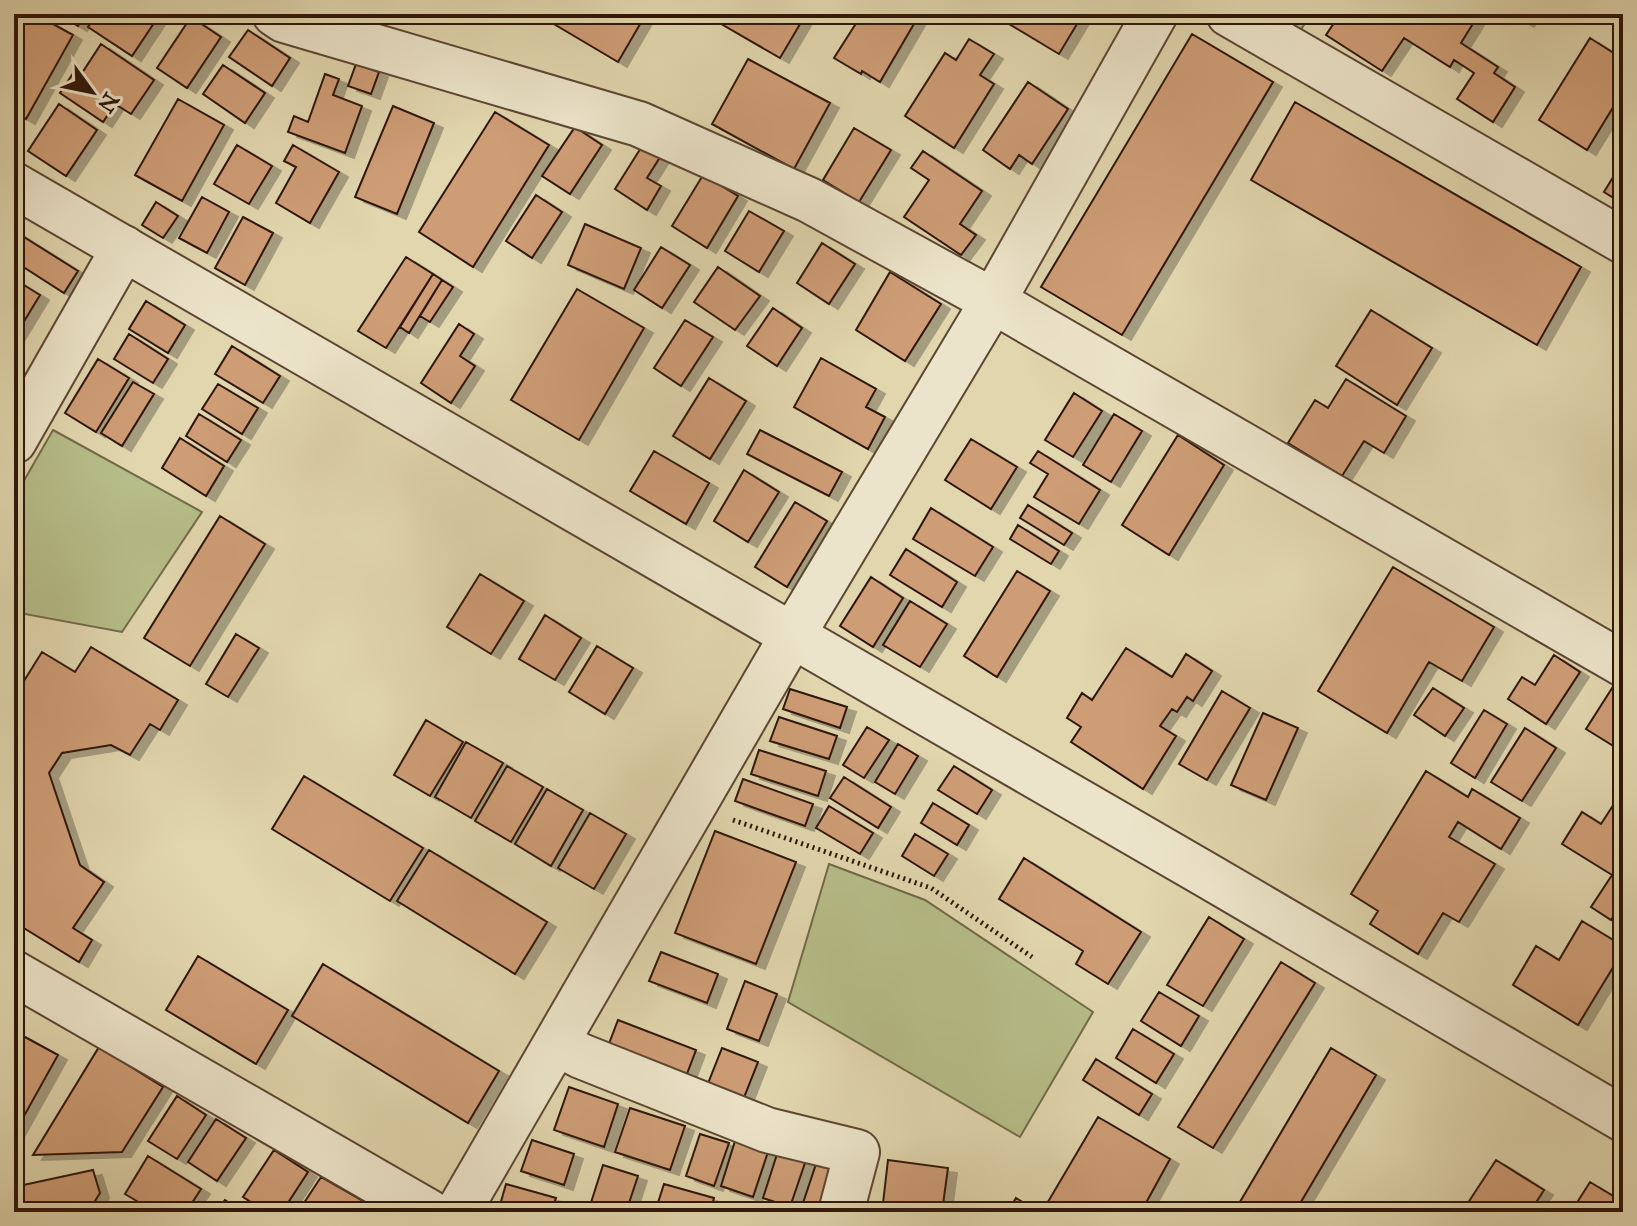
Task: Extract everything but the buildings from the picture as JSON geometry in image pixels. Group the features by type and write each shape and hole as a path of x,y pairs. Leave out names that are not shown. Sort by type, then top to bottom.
{"street":[{"path":"275,14 284,20 639,124 809,200 993,301 1623,664"},
{"path":"458,1212 792,636 993,301 1155,14"},
{"path":"1229,14 1623,241"},
{"path":"14,185 1623,1119"},
{"path":"14,441 124,248"},
{"path":"14,973 429,1212"},
{"path":"558,1044 767,1130 857,1152 841,1212"}],"path":[{"path":"694,807 931,888 1032,957"}],"green space":[{"path":"1273,14 1311,14 1300,31"},
{"path":"53,430 202,512 122,632 14,612 14,498"},
{"path":"829,864 925,900 1093,1012 1020,1137 788,1002"}]}
